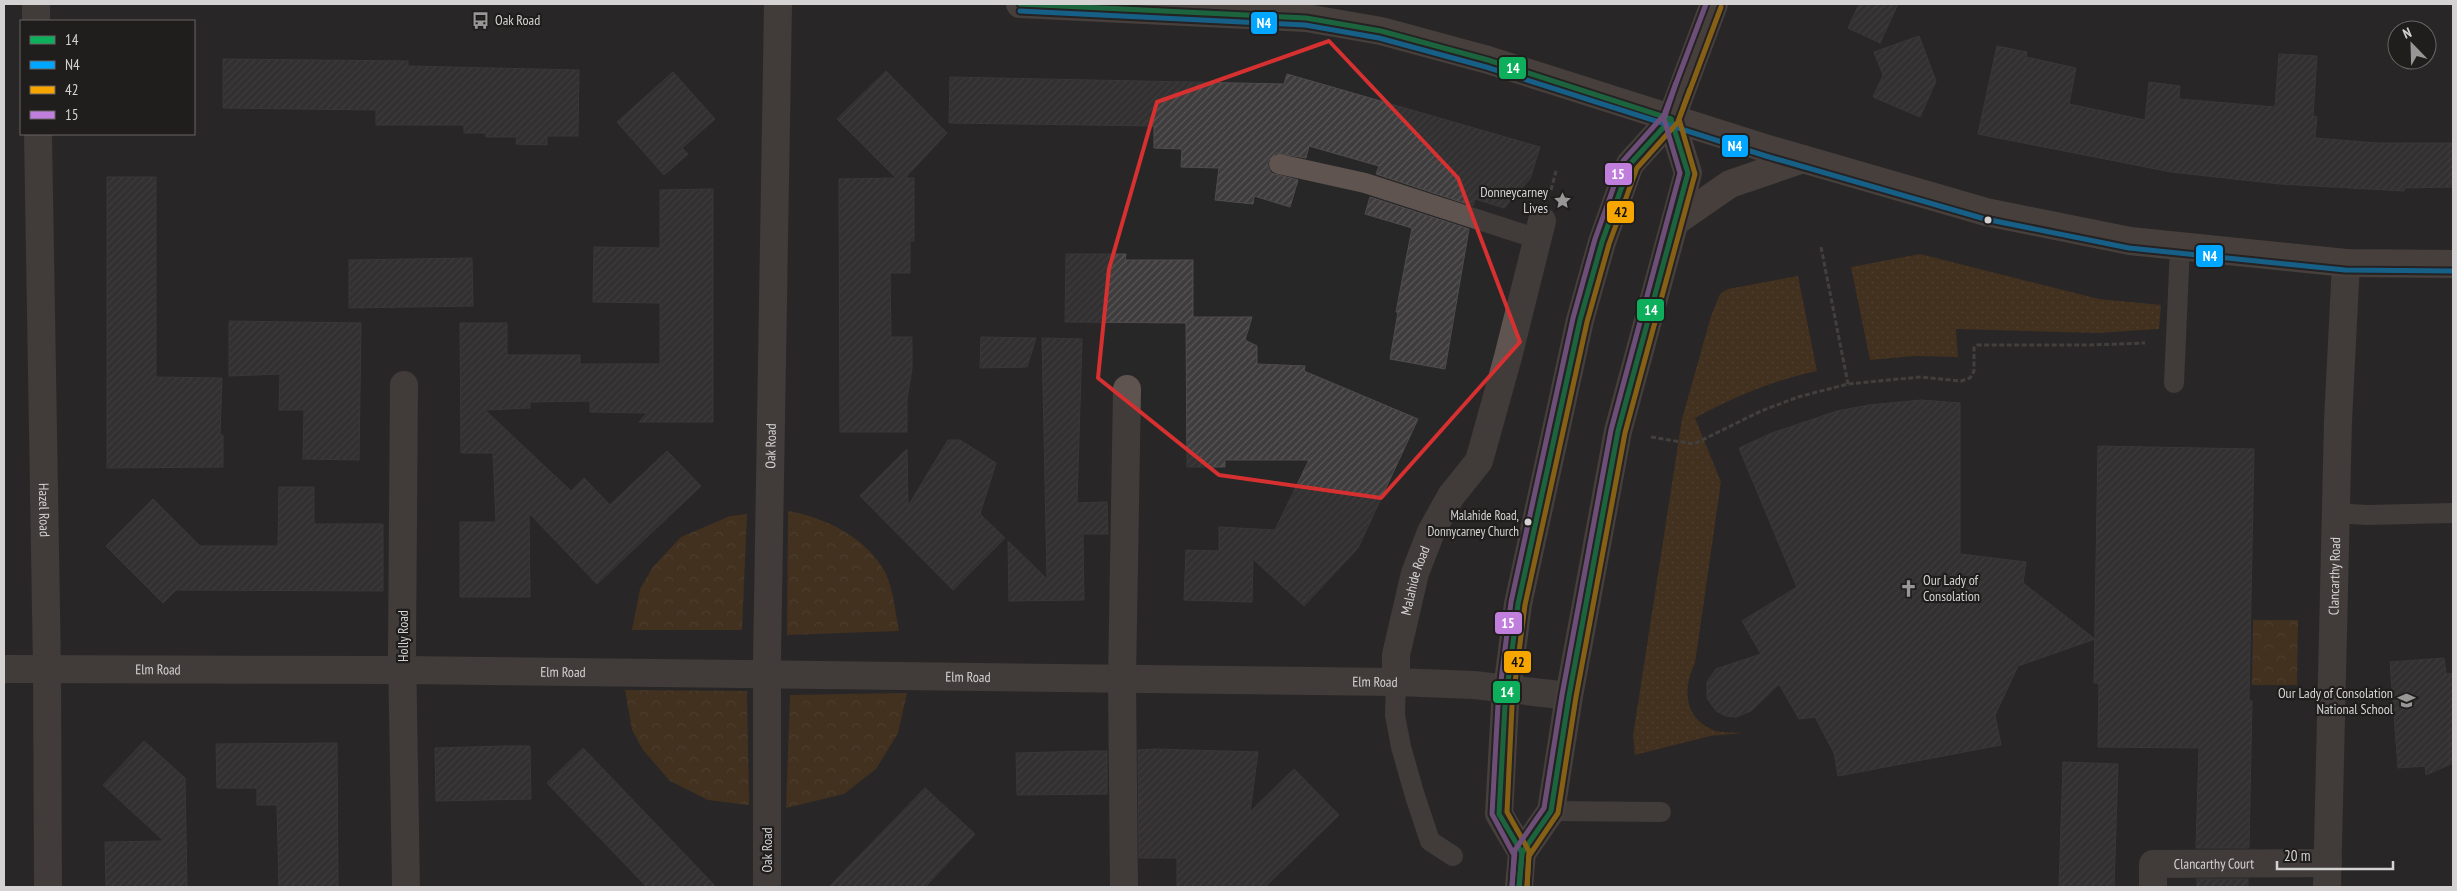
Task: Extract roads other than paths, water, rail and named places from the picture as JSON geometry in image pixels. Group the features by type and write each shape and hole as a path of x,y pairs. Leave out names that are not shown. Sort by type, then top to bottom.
{"main road":[{"path":"1020,4 1306,18 1381,31 1488,60 1671,119 1986,212 2130,241 2346,263 2453,264"},
{"path":"1522,853 1499,814 1508,688 1518,604 1580,320 1602,242 1630,164 1671,119 1714,4"},
{"path":"1520,887 1522,853 1551,811 1569,696 1618,431 1688,173 1671,119"},
{"path":"1675,222 1730,184 1803,159"}],"street":[{"path":"36,4 36,20"},
{"name":"Oak Road","path":"767,887 768,673 778,4"},
{"name":"Hazel Road","path":"38,135 48,670 48,887"},
{"name":"Malahide Road","path":"1396,682 1396,655 1415,573 1431,532 1451,496 1478,460 1508,357 1540,230"},
{"name":"Clancarthy Road","path":"2328,875 2336,513 2346,263"},
{"name":"Holly Road","path":"404,385 403,670 406,887"},
{"path":"1124,887 1122,680 1127,389"},
{"name":"Elm Road","path":"4,669 768,673 1122,680 1396,682 1474,684 1569,696"},
{"name":"Clancarthy Court","path":"2153,887 2153,864 2328,875"}],"lane":[{"path":"1279,164 1365,183 1540,230"},
{"path":"2174,383 2180,246"},
{"path":"2336,513 2366,515 2453,513"},
{"name":"Malahide Road","path":"1396,682 1395,715 1401,747 1415,796 1430,841 1453,856"},
{"path":"1551,811 1661,812"}],"place":[{"name":"Oak Road","path":"481,20"},
{"name":"Donneycarney Lives","path":"1562,200"},
{"name":"Malahide Road, Donnycarney Church","path":"1528,522"},
{"name":"Our Lady of Consolation","path":"1909,588"},
{"name":"Our Lady of Consolation National School","path":"2407,701"}]}
